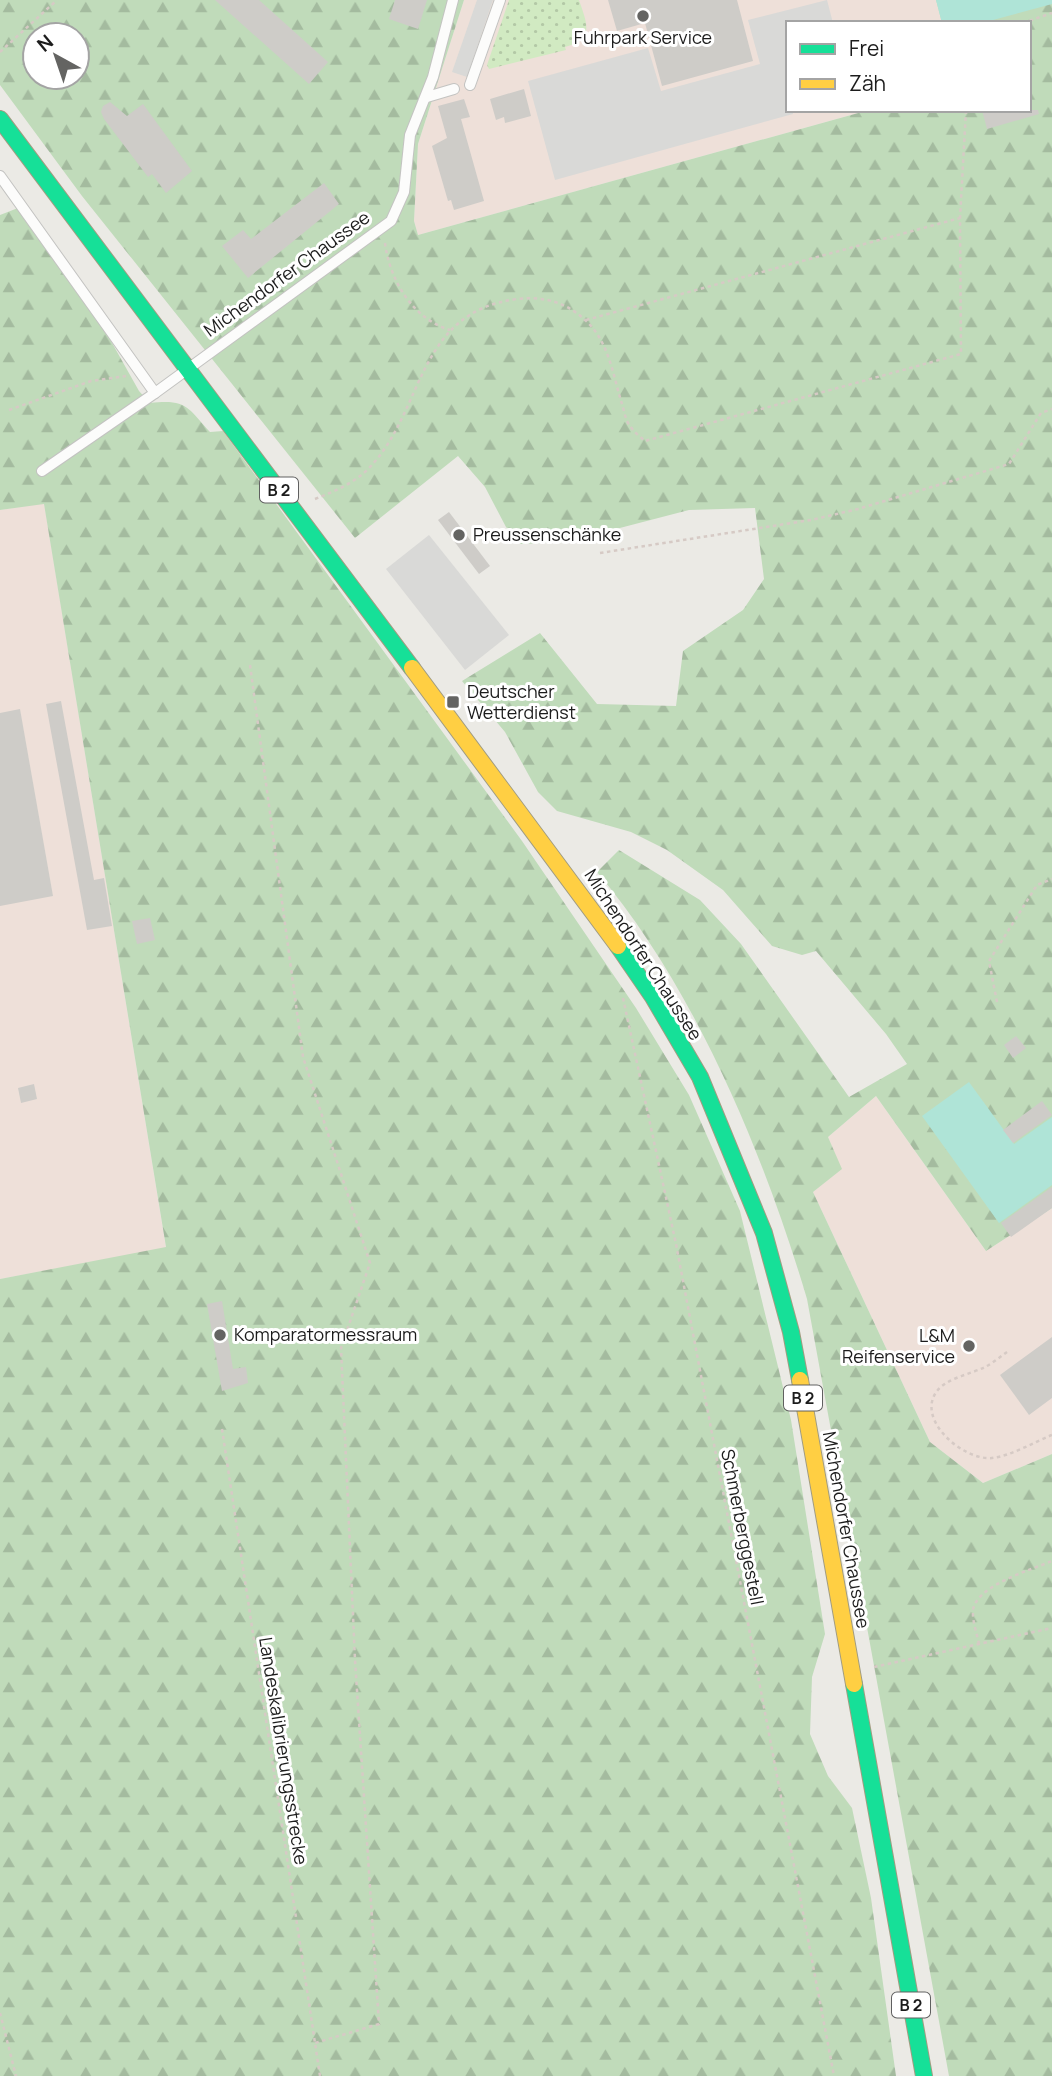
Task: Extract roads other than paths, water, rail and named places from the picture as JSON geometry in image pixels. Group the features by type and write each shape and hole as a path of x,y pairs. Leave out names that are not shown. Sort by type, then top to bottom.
{"main road":[{"name":"Michendorfer Chaussee","path":"0,119 589,904 653,998 700,1077 764,1233 791,1332 924,2076"}],"lane":[{"name":"Michendorfer Chaussee","path":"188,369 383,229 401,203 410,135 427,97 453,0"},
{"path":"470,85 500,0"},
{"path":"427,97 454,89"},
{"path":"0,176 155,393"},
{"path":"42,471 188,369"}],"place":[{"name":"Fuhrpark Service","path":"643,16"},
{"name":"Preussenschänke","path":"459,535"},
{"name":"Deutscher Wetterdienst","path":"453,702"},
{"name":"Komparatormessraum","path":"220,1335"},
{"name":"L&M Reifenservice","path":"969,1346"}]}
